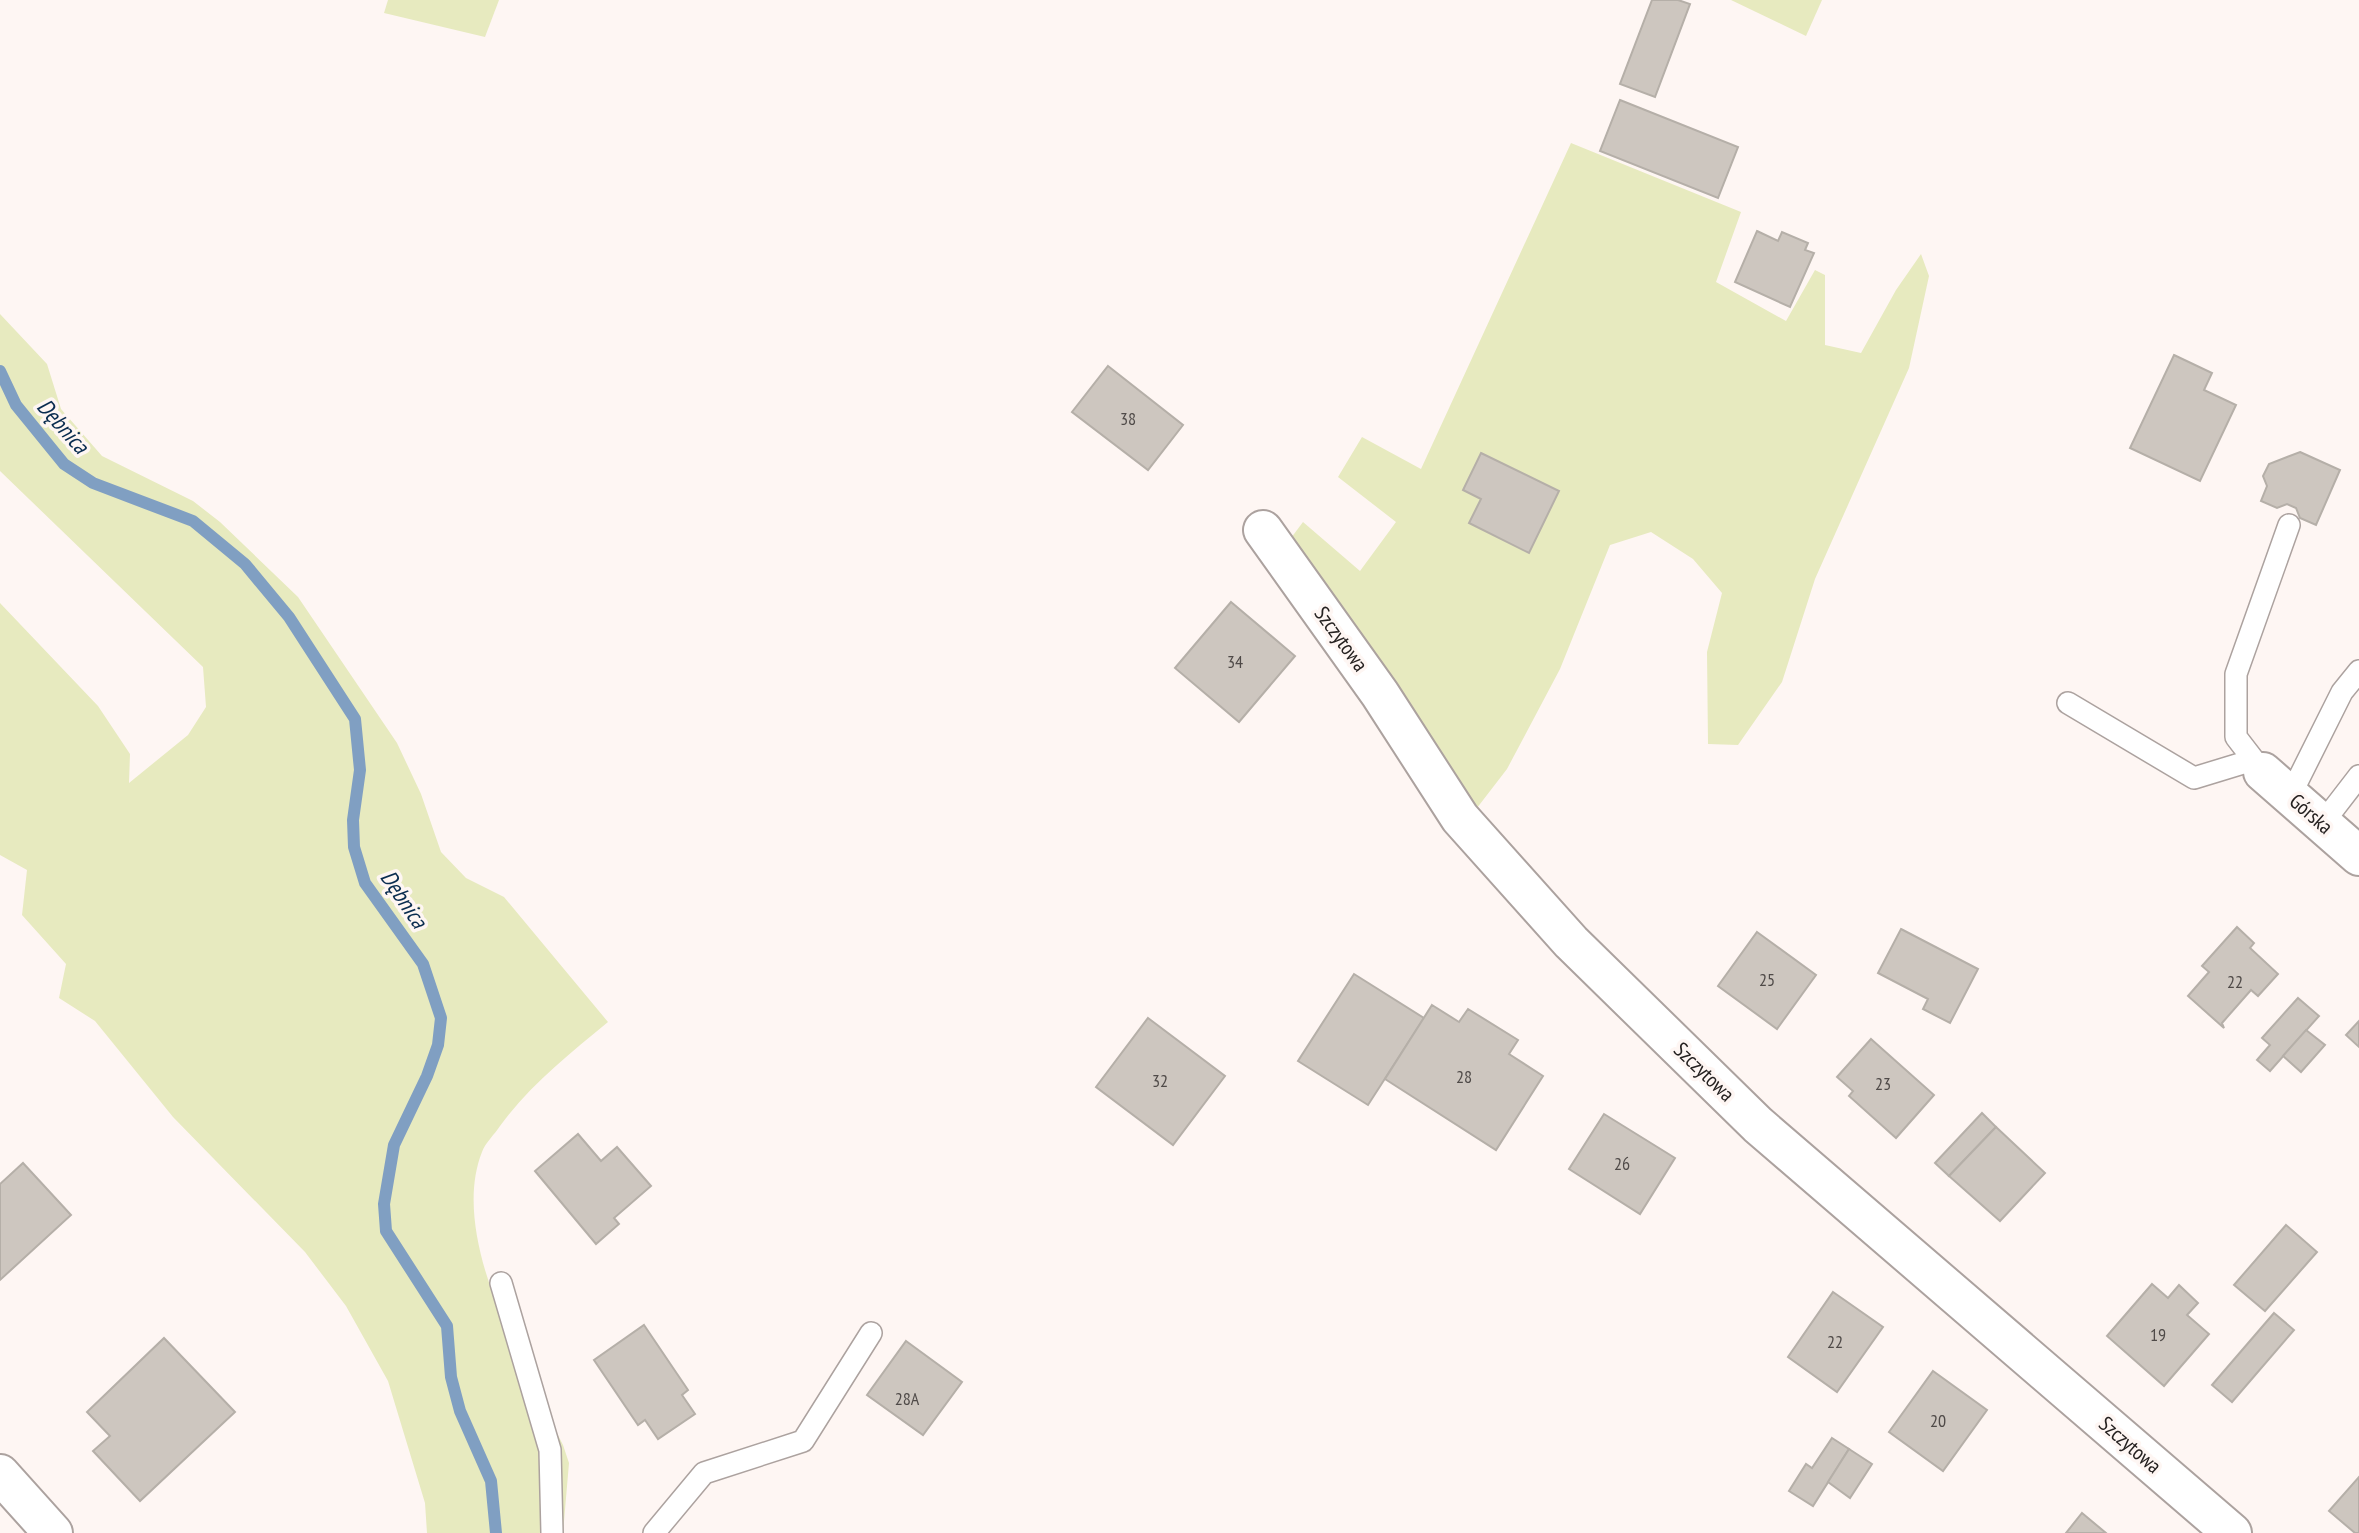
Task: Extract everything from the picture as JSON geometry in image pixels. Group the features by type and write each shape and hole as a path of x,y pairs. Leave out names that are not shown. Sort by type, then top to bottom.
{"street":[{"name":"Szczytowa","path":"1263,530 1381,694 1460,818 1571,942 1758,1125 2232,1533"},
{"name":"Górska","path":"2269,776 2359,856"},
{"path":"0,1475 53,1533"}],"lane":[{"path":"2269,776 2236,737 2236,674 2289,525"},
{"path":"2068,703 2194,778 2269,776 2359,671"},
{"path":"2322,824 2359,776"},
{"path":"501,1283 550,1450 552,1533"},
{"path":"654,1533 704,1473 803,1441 871,1333"}],"green space":[{"path":"388,0 499,0 485,37 384,13"},
{"path":"1731,0 1822,0 1806,36"},
{"path":"1571,143 1741,212 1716,282 1786,321 1815,270 1825,275 1825,345 1861,353 1896,290 1921,254 1929,276 1909,368 1815,579 1782,682 1738,745 1708,744 1707,652 1722,593 1693,559 1651,532 1610,545 1560,669 1507,769 1460,830 1279,554 1303,522 1360,571 1396,522 1338,477 1362,437 1421,469"},
{"path":"0,314 47,364 61,409 102,456 193,501 220,522 298,597 397,743 421,794 441,852 466,878 504,897 608,1022 550,1071 512,1111 483,1149 474,1186 475,1223 483,1262 496,1302 569,1463 563,1533 427,1533 425,1503 388,1381 346,1306 305,1252 173,1117 95,1021 59,998 66,964 22,915 27,870 0,855 0,603 98,706 130,754 129,783 188,735 206,707 203,667 0,471"}],"building":[{"path":"1652,0 1678,0 1690,4 1655,97 1620,84"},
{"path":"1620,100 1738,147 1718,198 1600,151"},
{"path":"1757,231 1778,241 1782,232 1808,243 1805,250 1814,253 1790,307 1735,282"},
{"path":"2174,355 2212,373 2204,390 2236,405 2200,481 2130,448"},
{"path":"1108,366 1183,425 1148,470 1072,412"},
{"path":"2300,452 2340,470 2316,525 2300,518 2296,508 2287,504 2277,508 2261,501 2267,486 2263,476 2269,464"},
{"path":"1481,453 1559,491 1529,553 1469,523 1481,499 1463,490"},
{"path":"1231,602 1295,656 1239,722 1175,668"},
{"path":"2237,927 2254,943 2250,948 2278,974 2258,996 2251,990 2222,1023 2224,1028 2188,996 2209,972 2202,966"},
{"path":"1901,929 1978,969 1950,1023 1923,1009 1928,999 1878,973"},
{"path":"1757,932 1816,975 1777,1029 1718,986"},
{"path":"1354,974 1424,1018 1368,1105 1298,1061"},
{"path":"2298,998 2319,1016 2270,1071 2257,1060 2270,1045 2262,1038"},
{"path":"1432,1005 1459,1022 1468,1009 1518,1040 1509,1054 1543,1076 1496,1150 1385,1079"},
{"path":"1148,1018 1225,1076 1173,1145 1096,1087"},
{"path":"2359,1021 2359,1047 2346,1035"},
{"path":"2306,1030 2325,1045 2301,1072 2283,1056"},
{"path":"1871,1039 1934,1095 1896,1138 1849,1096 1853,1091 1837,1077"},
{"path":"1982,1113 1996,1127 1949,1176 1935,1163"},
{"path":"1604,1114 1675,1158 1640,1214 1569,1169"},
{"path":"1996,1127 2045,1173 2000,1221 1949,1176"},
{"path":"578,1134 601,1161 617,1147 651,1186 614,1218 619,1224 596,1244 535,1171"},
{"path":"23,1163 71,1215 0,1280 0,1184"},
{"path":"2286,1225 2317,1252 2265,1311 2234,1285"},
{"path":"2152,1284 2168,1298 2179,1285 2198,1303 2187,1315 2209,1334 2164,1386 2107,1336"},
{"path":"1833,1292 1883,1327 1837,1392 1788,1357"},
{"path":"2274,1313 2294,1330 2232,1402 2212,1385"},
{"path":"644,1325 688,1390 682,1395 695,1414 658,1439 645,1420 638,1425 594,1360"},
{"path":"164,1338 235,1412 140,1501 93,1451 110,1436 87,1412"},
{"path":"906,1341 962,1382 923,1435 867,1395"},
{"path":"1933,1371 1987,1410 1943,1471 1889,1432"},
{"path":"1832,1438 1849,1449 1813,1506 1789,1491 1806,1464 1812,1468"},
{"path":"1849,1449 1872,1464 1850,1498 1828,1482"},
{"path":"2359,1477 2359,1533 2355,1533 2329,1511"},
{"path":"2082,1513 2106,1533 2066,1533"}],"waterway":[{"name":"Dębnica","path":"0,371 16,405 64,464 93,483 193,521 245,564 289,617 355,719 360,770 353,820 354,847 365,883 423,964 441,1018 438,1045 427,1076 394,1145 384,1204 386,1231 447,1326 451,1377 460,1411 491,1481 496,1533"}]}
